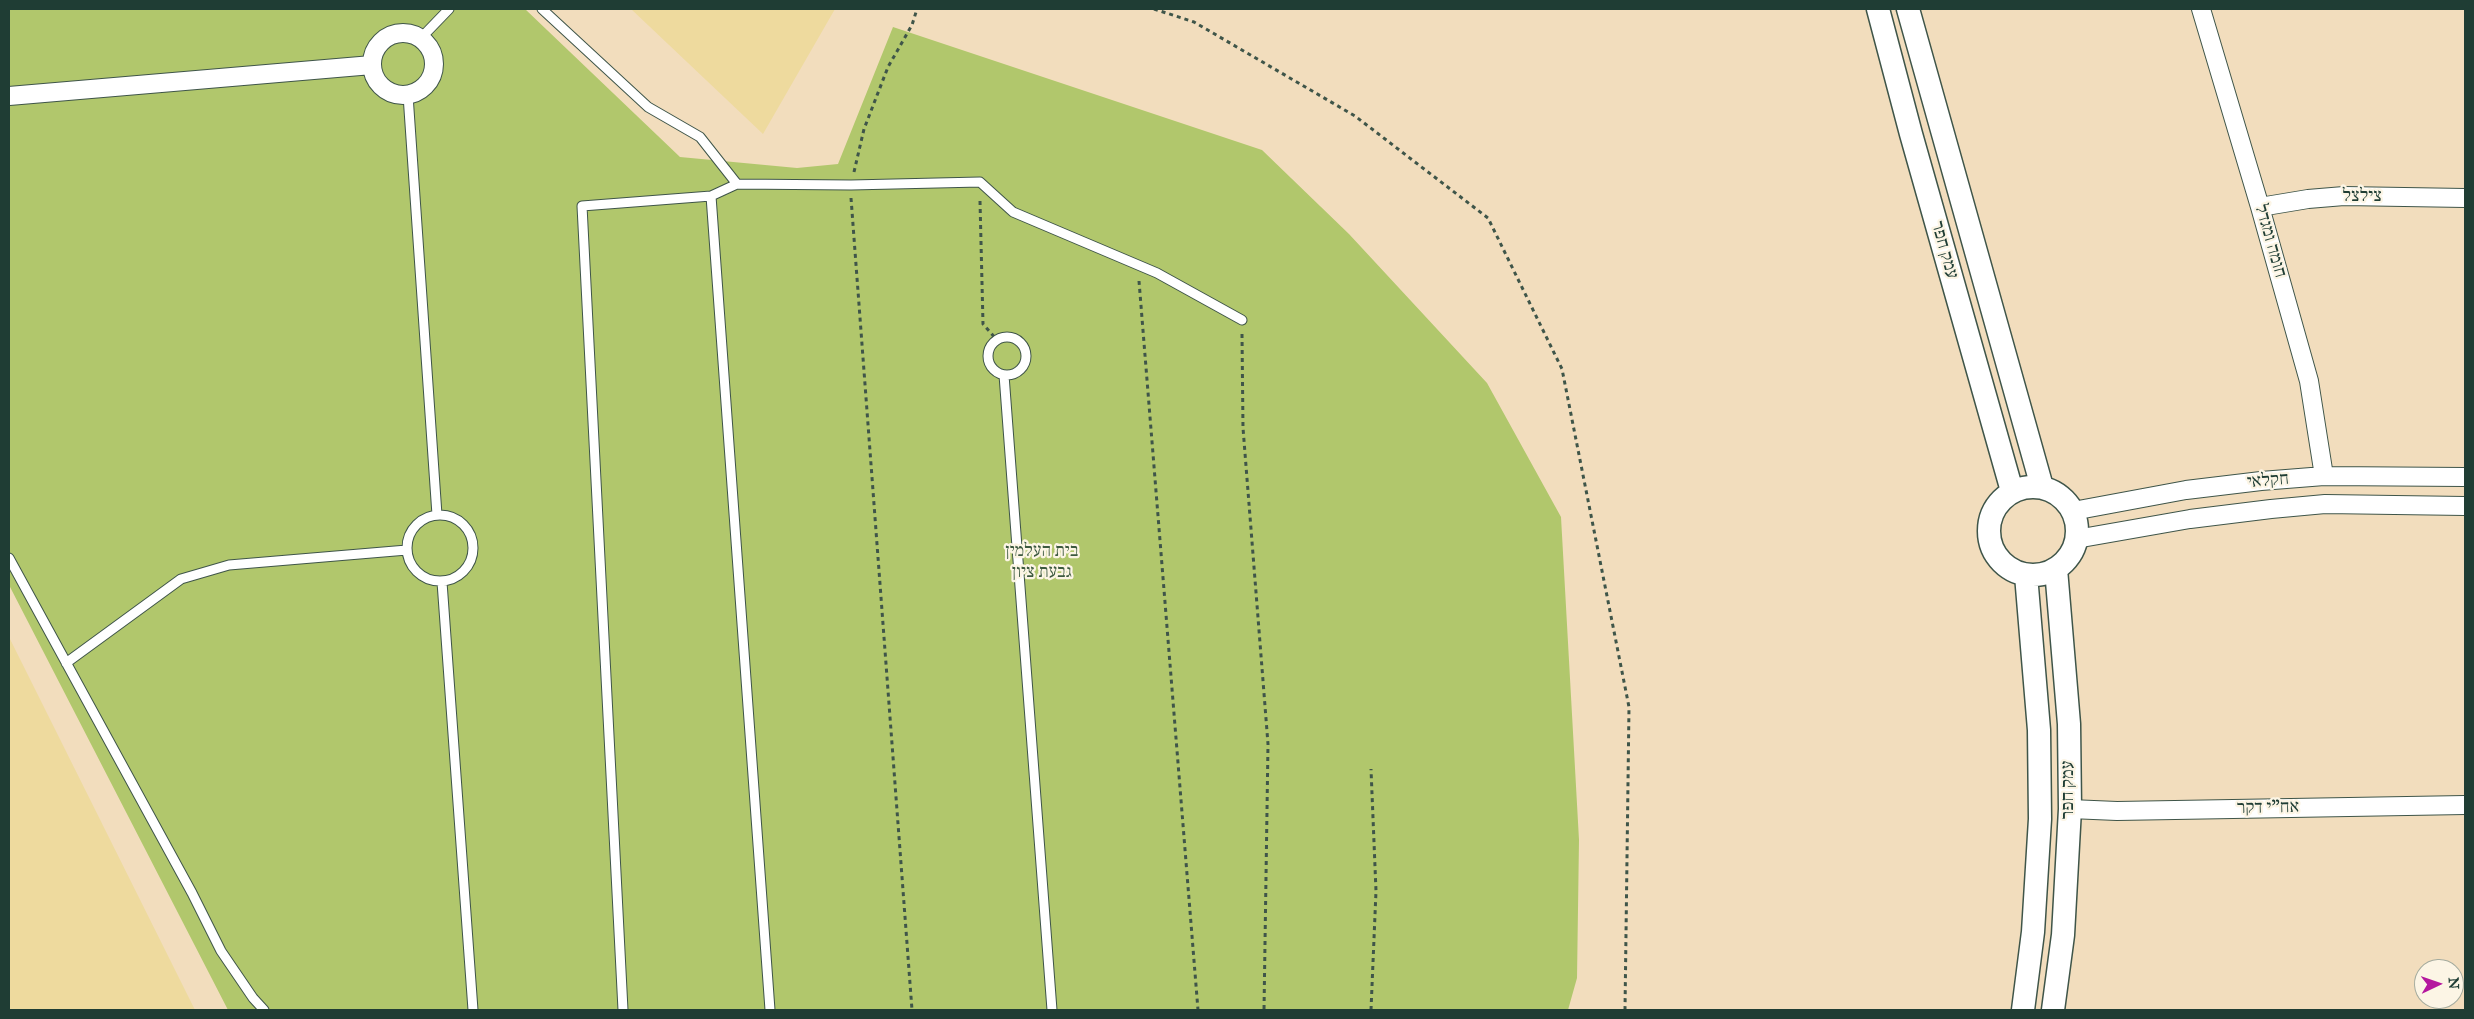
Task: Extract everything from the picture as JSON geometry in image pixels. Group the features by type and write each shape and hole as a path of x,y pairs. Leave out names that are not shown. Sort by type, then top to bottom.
{"street":[{"name":"עמק חפר","path":"1878,9 1911,134 2012,491"},
{"name":"עמק חפר","path":"1908,9 2042,487"},
{"name":"חומה ומגדל","path":"2201,9 2260,207 2309,382 2324,476"},
{"path":"401,33 421,38 433,54 434,74 427,86 418,92 408,95 391,94 379,85 373,74 374,52 380,43 390,36 401,33"},
{"path":"9,96 372,65"},
{"name":"צילצל","path":"2260,207 2308,199 2344,196 2465,198"},
{"name":"חקלאי","path":"2072,511 2186,490 2261,480 2324,476 2465,477"},
{"path":"2030,486 2042,487 2063,497 2072,511 2078,529 2075,546 2066,561 2056,569 2035,576 2017,574 2003,564 1992,551 1988,533 1990,515 1999,501 2012,491 2030,486"},
{"name":"חקלאי","path":"2076,539 2190,519 2326,504 2465,506"},
{"name":"עמק חפר","path":"2053,1010 2062,935 2070,809 2069,724 2056,569"},
{"name":"עמק חפר","path":"2023,1010 2033,932 2040,819 2039,730 2026,575"},
{"name":"אח\"י דקר","path":"2070,809 2117,811 2465,805"}],"lane":[{"path":"421,38 449,9"},
{"path":"542,9 648,107 700,137 737,184"},
{"path":"408,95 437,514"},
{"path":"623,1010 582,206 711,196 737,184 850,185 980,182 1013,212 1157,272 1242,320"},
{"path":"711,196 770,1010"},
{"path":"1003,337 1015,338 1024,346 1026,352 1025,364 1017,372 1004,375 993,368 988,356 989,350 997,340 1003,337"},
{"path":"1004,375 1052,1010"},
{"path":"437,514 457,519 471,535 474,546 473,556 462,574 442,582 433,581 418,573 408,558 407,550 412,530 427,517 437,514"},
{"path":"66,663 181,578 229,565 407,550"},
{"path":"9,558 192,893 221,951 253,998 264,1010"},
{"path":"442,582 473,1010"}],"path":[{"path":"912,1010 850,185 864,129 888,67 912,24 918,9"},
{"path":"1154,9 1194,22 1355,116 1488,218 1562,369 1629,707 1625,1010"},
{"path":"980,182 983,324 997,340"},
{"path":"1138,264 1198,1010"},
{"path":"1242,320 1242,428 1268,744 1264,1010"},
{"path":"1371,769 1376,891 1371,1010"}],"green space":[{"name":"בית העלמין גבעת ציון","path":"9,9 525,9 680,157 797,168 838,164 893,27 1262,150 1349,234 1487,383 1561,517 1579,840 1577,978 1568,1010 228,1010 9,585"}],"sand":[{"path":"631,9 835,9 763,134"},
{"path":"9,637 195,1010 9,1010"}]}
